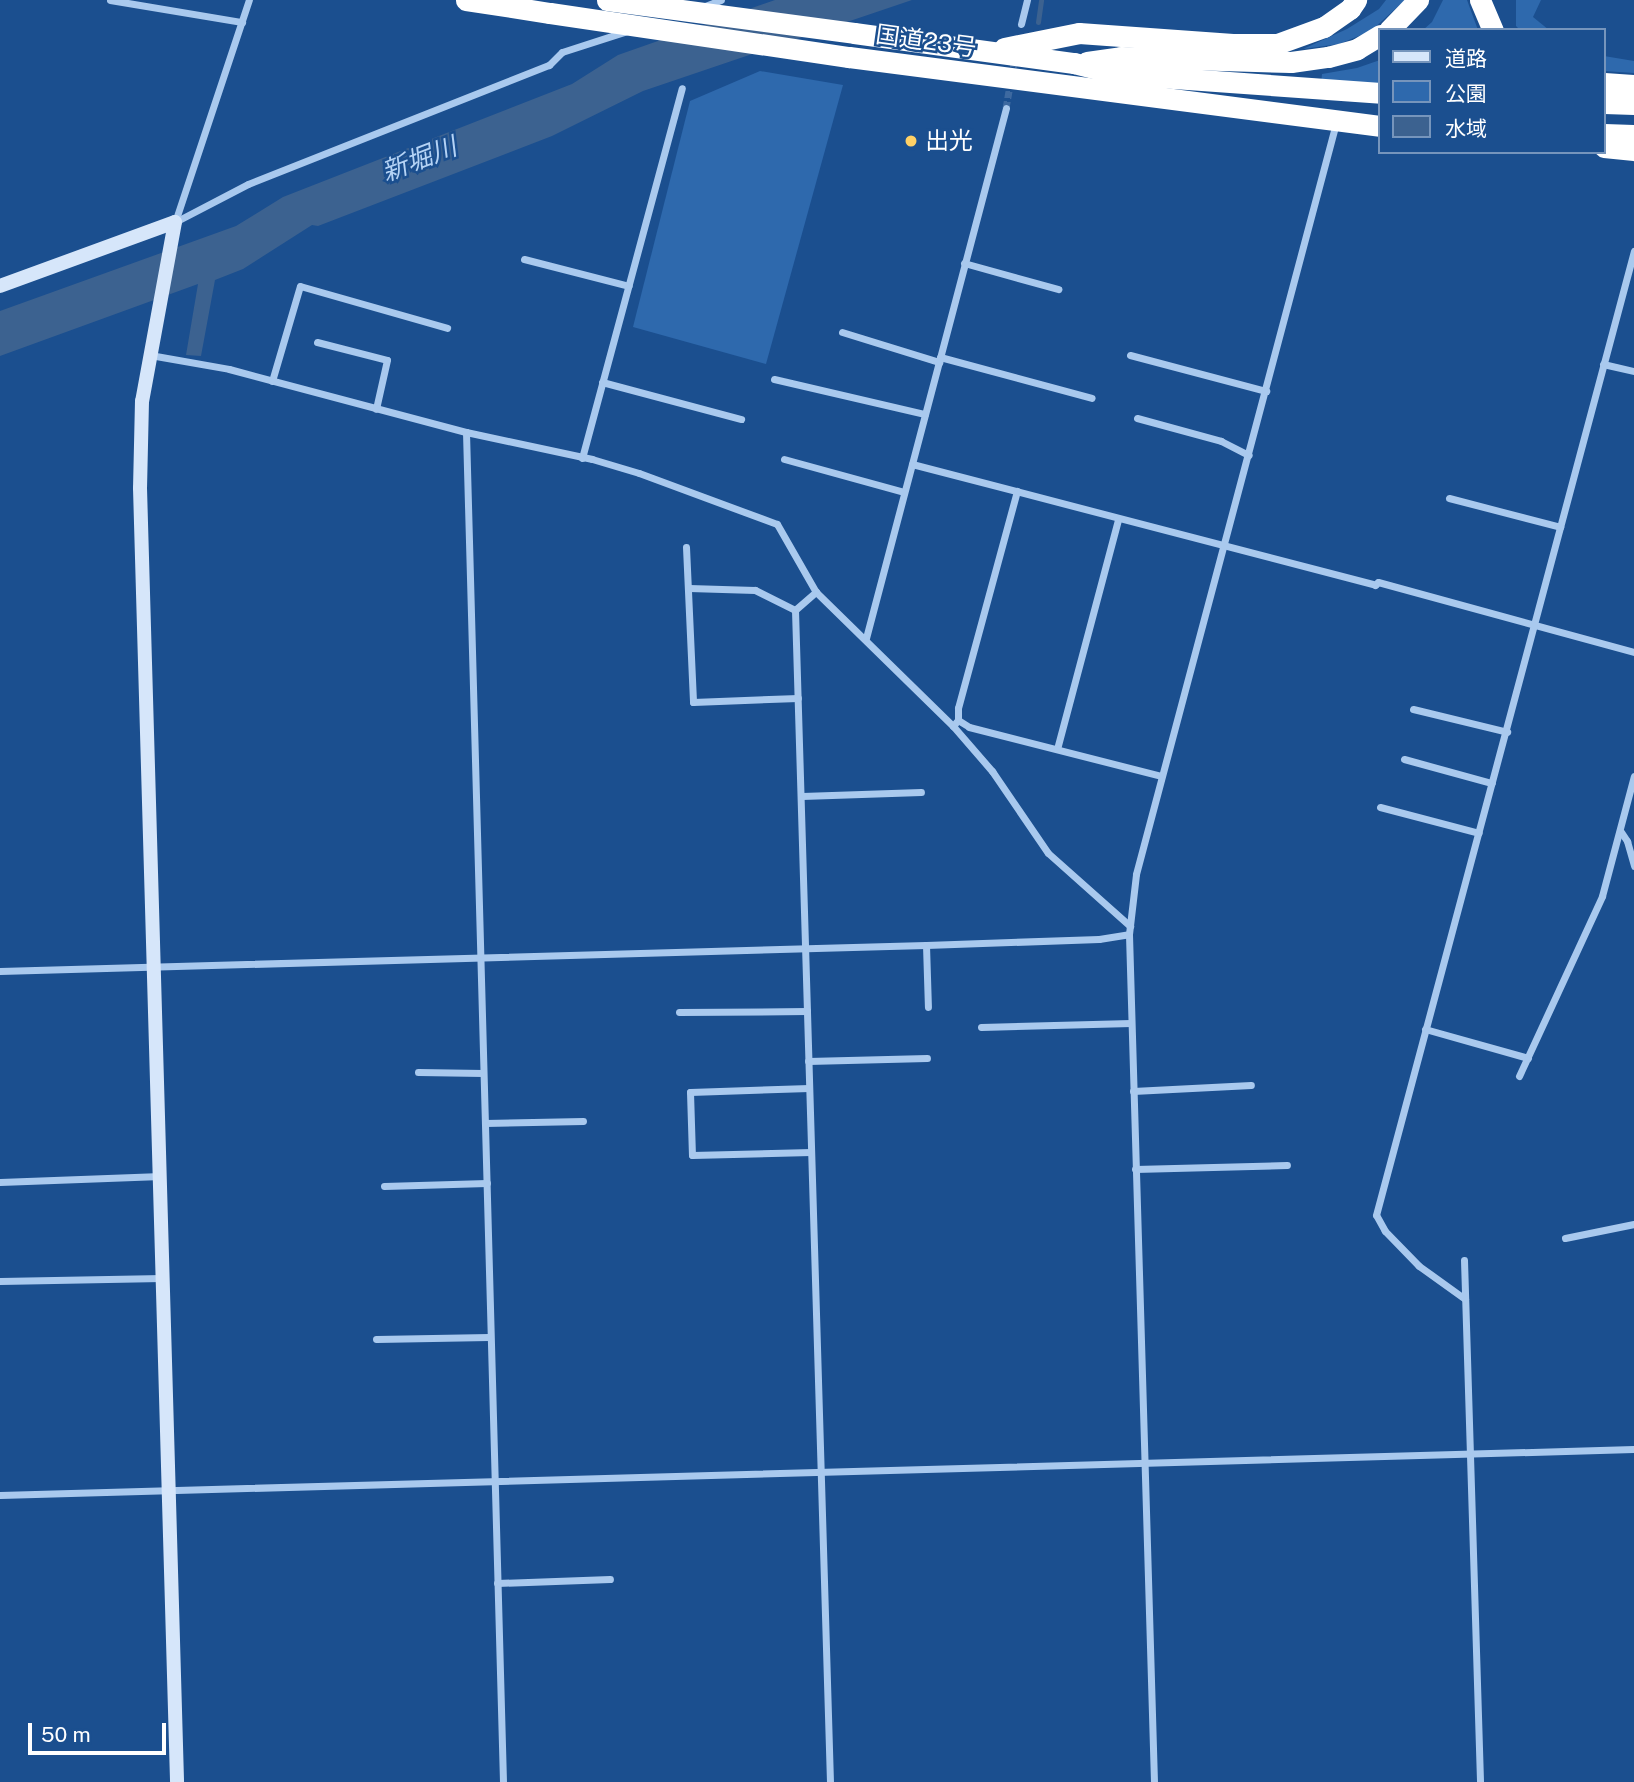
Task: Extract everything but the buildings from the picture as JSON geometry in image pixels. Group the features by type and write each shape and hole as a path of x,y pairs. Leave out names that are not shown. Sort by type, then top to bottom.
{"highway":[{"name":"国道23号","path":"466,0 849,57 1378,126"},
{"name":"国道23号","path":"607,0 1074,63 1117,74 1378,93"},
{"path":"988,51 1079,33 1277,44 1324,27 1350,9 1356,0"},
{"path":"1391,28 1418,0"},
{"path":"1480,0 1492,28"},
{"path":"1074,63 1121,57 1291,62 1347,52 1378,36"},
{"path":"1606,83 1634,85"},
{"path":"1606,103 1634,104"},
{"path":"1606,134 1634,135"},
{"path":"1606,147 1634,150"}],"street":[{"path":"110,0 242,22"},
{"path":"177,1782 140,488 142,401 175,222 249,0"},
{"path":"656,12 658,0"},
{"path":"0,286 175,222 248,184 549,65 562,51 721,0"},
{"path":"1021,24 1027,0"},
{"path":"582,458 681,88"},
{"path":"866,638 1006,108"},
{"path":"1154,1782 1129,930 1136,874 1161,776 1336,121"},
{"path":"1465,1299 1419,1266 1385,1231 1377,1215 1634,251"},
{"path":"524,258 629,286"},
{"path":"964,263 1058,289"},
{"path":"272,381 300,286 447,328"},
{"path":"842,332 1092,398"},
{"path":"317,342 387,360 376,409"},
{"path":"150,355 229,369 466,432 639,473 776,524 816,592 852,629 866,638 956,723 1007,792 1037,841 1129,930"},
{"path":"1130,355 1266,391"},
{"path":"1603,364 1634,371"},
{"path":"774,379 925,414"},
{"path":"602,382 741,419"},
{"path":"1137,418 1221,441 1248,455"},
{"path":"466,432 478,957 487,1183 489,1337 503,1782"},
{"path":"784,460 904,492"},
{"path":"912,464 1375,585 1378,582 1634,652"},
{"path":"956,723 1017,491"},
{"path":"1449,498 1560,527"},
{"path":"1057,749 1118,519"},
{"path":"687,547 693,702 798,698"},
{"path":"689,588 755,590 795,610"},
{"path":"795,610 816,592"},
{"path":"795,610 830,1782"},
{"path":"1413,709 1507,732"},
{"path":"956,723 1161,776"},
{"path":"1404,759 1492,783"},
{"path":"1519,1076 1594,916 1621,832 1634,776"},
{"path":"802,796 921,792"},
{"path":"1380,807 1479,833"},
{"path":"1621,832 1627,841 1634,866"},
{"path":"0,971 1099,939 1129,930"},
{"path":"926,945 928,1007"},
{"path":"679,1012 807,1012"},
{"path":"982,1027 1131,1023"},
{"path":"1425,1029 1528,1058"},
{"path":"808,1061 927,1058"},
{"path":"418,1072 483,1073"},
{"path":"1133,1091 1251,1085"},
{"path":"809,1088 690,1091 692,1155 811,1152"},
{"path":"485,1123 583,1121"},
{"path":"1135,1169 1287,1165"},
{"path":"0,1182 161,1176"},
{"path":"384,1186 487,1183"},
{"path":"1565,1238 1634,1224"},
{"path":"1464,1261 1480,1782"},
{"path":"0,1281 163,1278"},
{"path":"376,1339 489,1337"},
{"path":"0,1495 1634,1449"},
{"path":"497,1583 610,1579"}],"green space":[{"path":"1386,0 1405,0 1371,31 1339,44 1303,49 1347,29 1379,9"},
{"path":"1443,0 1467,0 1477,28 1425,28 1432,22"},
{"path":"1516,0 1541,0 1533,17 1547,28 1516,26"},
{"path":"1606,56 1634,61 1634,73 1606,71"},
{"path":"1378,61 1378,87 1321,84 1322,74 1357,68"},
{"path":"760,71 843,85 766,364 633,327 690,101"}],"water":[{"name":"新堀川","path":"775,0 912,0 643,91 552,136 318,226 312,225 243,269 215,280 201,356 186,355 198,284 0,356 0,311 236,226 283,197 572,84 618,55"}],"waterway":[{"path":"1038,22 1041,0"}],"tunnel":[{"path":"1006,108 1015,57"}],"place":[{"name":"出光","path":"911,141"}]}
